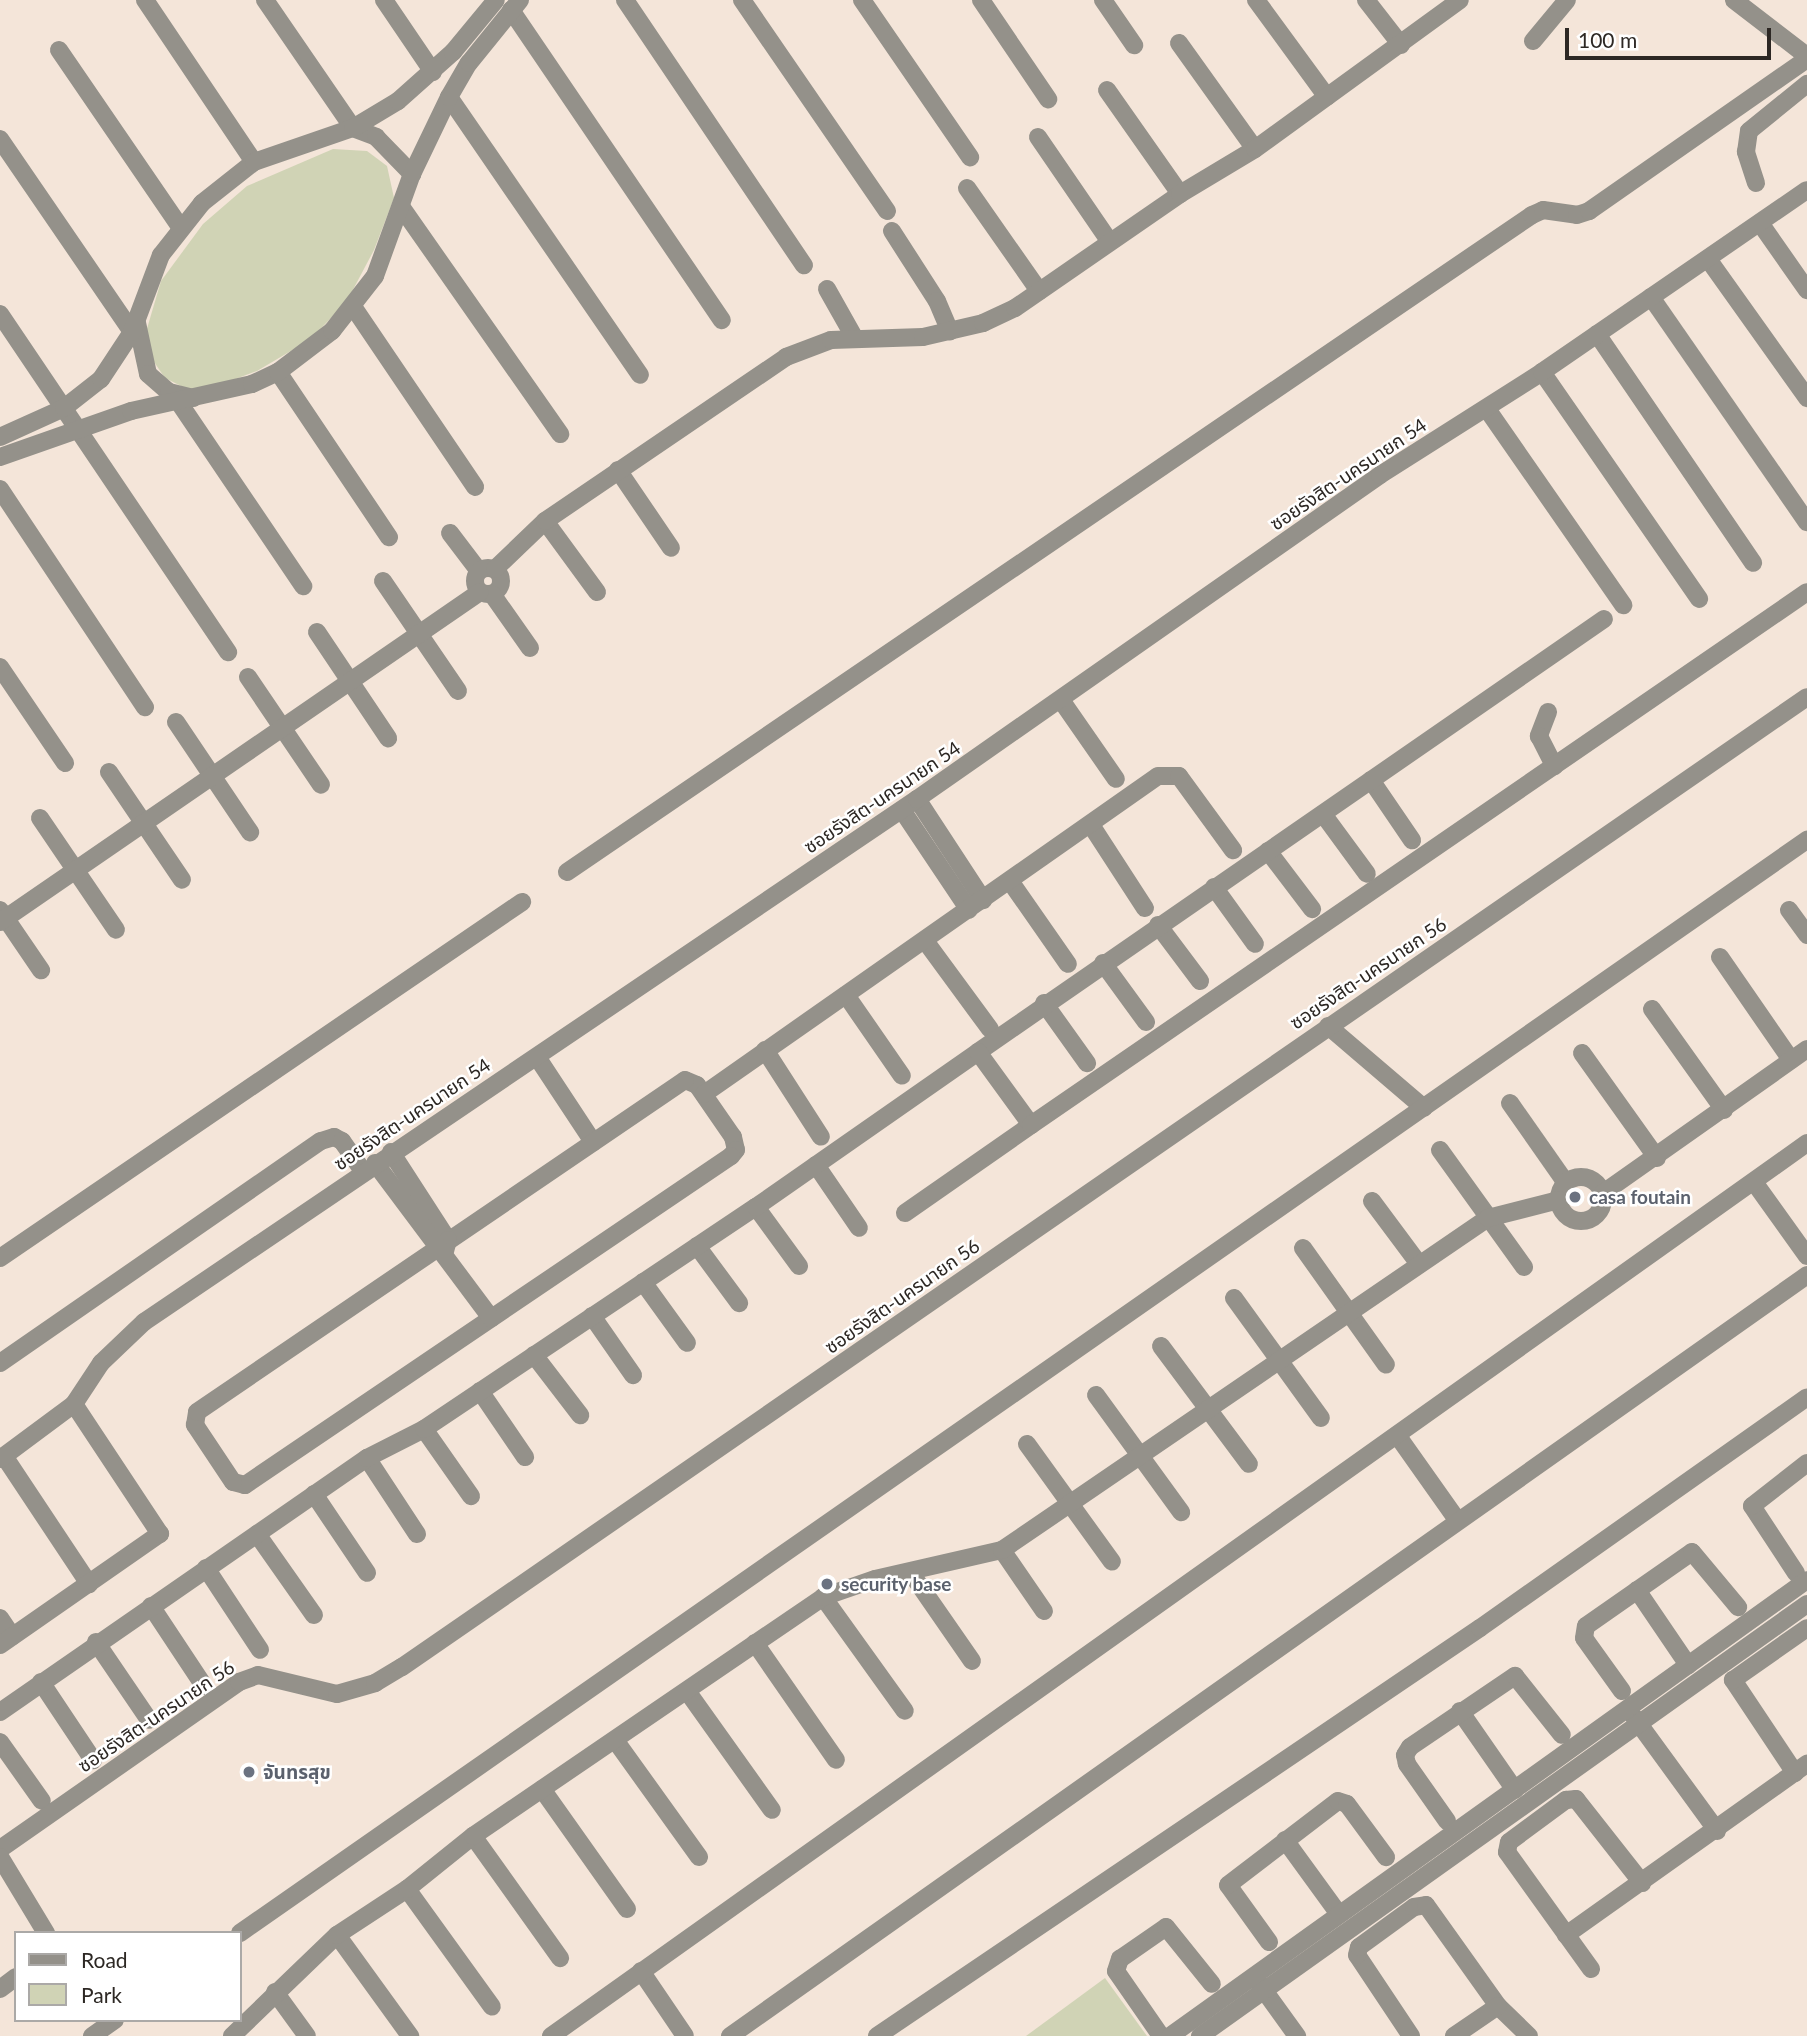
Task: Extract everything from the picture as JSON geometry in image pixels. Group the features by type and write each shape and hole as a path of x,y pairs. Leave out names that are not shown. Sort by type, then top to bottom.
{"street":[{"path":"145,0 254,162"},
{"path":"265,0 353,128 376,137 412,174"},
{"path":"384,0 433,72"},
{"path":"0,437 64,408 101,379 135,326 160,255 180,227 254,162 353,128 398,101 433,72 496,0"},
{"path":"625,0 804,265"},
{"path":"742,0 887,211"},
{"path":"862,0 970,157"},
{"path":"981,0 1048,99"},
{"path":"1103,0 1134,45"},
{"path":"1256,0 1327,97"},
{"path":"1366,0 1401,45"},
{"path":"487,570 545,521 786,356 815,344 854,337 906,339 998,318 1180,194 1255,149 1460,0"},
{"path":"1533,41 1567,0"},
{"path":"567,872 1532,215 1543,210 1577,215 1588,211 1807,58 1734,0"},
{"path":"0,457 131,411 231,392 278,372 310,350 354,308 375,276 402,208 412,174 449,97 516,5 722,320"},
{"path":"1179,43 1255,149"},
{"path":"59,50 180,227"},
{"path":"1756,183 1746,152 1749,131 1807,84"},
{"path":"1107,90 1180,194"},
{"path":"449,97 639,375"},
{"path":"1038,138 1110,242"},
{"path":"0,139 135,326 148,374 169,392 188,402 303,586"},
{"path":"967,188 1039,291"},
{"name":"ซอยรังสิต-นครนายก 54","path":"2,1457 74,1404 101,1363 144,1322 391,1152 537,1057 902,810 1359,489 1487,409 1807,190"},
{"path":"402,208 560,434"},
{"path":"1760,223 1807,290"},
{"path":"892,230 937,301 950,331"},
{"path":"1708,259 1807,398"},
{"path":"827,289 854,337"},
{"path":"1651,297 1807,522"},
{"path":"354,308 475,487"},
{"path":"0,314 228,652"},
{"path":"1597,334 1754,563"},
{"path":"278,372 389,537"},
{"path":"1542,372 1699,599"},
{"path":"1487,409 1623,605"},
{"path":"618,470 671,548"},
{"path":"0,489 145,707"},
{"path":"545,521 597,592"},
{"path":"41,970 2,917 145,824 502,580 487,570 450,533"},
{"path":"383,581 458,691"},
{"path":"905,1213 1807,592"},
{"path":"486,593 530,648"},
{"path":"0,1712 96,1642 367,1458 424,1429 757,1207 1044,1003 1604,619"},
{"path":"317,632 388,738"},
{"path":"0,667 65,763"},
{"path":"248,677 320,785"},
{"name":"ซอยรังสิต-นครนายก 56","path":"0,1849 239,1682 258,1675 337,1694 375,1683 402,1667 1807,697"},
{"path":"1060,700 1116,779"},
{"path":"1549,712 1539,736 1540,747 1554,766"},
{"path":"176,722 250,832"},
{"path":"109,772 182,880"},
{"path":"704,1094 926,942 1158,776 1169,773 1179,776 1233,850"},
{"path":"1370,780 1412,840"},
{"path":"917,799 976,905"},
{"path":"902,810 976,905"},
{"path":"1323,814 1367,874"},
{"path":"40,818 116,930"},
{"path":"1091,825 1145,908"},
{"path":"242,1932 1807,840"},
{"path":"1268,851 1312,909"},
{"path":"1010,881 1068,964"},
{"path":"1214,887 1255,944"},
{"path":"0,1258 522,902"},
{"path":"1789,910 1807,935"},
{"path":"1158,925 1200,981"},
{"path":"926,942 990,1029"},
{"path":"1720,957 1791,1060"},
{"path":"1103,963 1146,1022"},
{"path":"846,995 902,1076"},
{"path":"1044,1003 1087,1063"},
{"path":"1652,1009 1724,1110"},
{"path":"1328,1026 1424,1108"},
{"path":"1603,1193 1657,1158 1807,1049"},
{"path":"765,1050 821,1137"},
{"path":"978,1052 1031,1125"},
{"path":"1582,1053 1657,1158"},
{"path":"537,1057 593,1142"},
{"path":"685,1080 704,1094 737,1144 731,1156 245,1485 233,1482 195,1424 197,1412 685,1080"},
{"path":"1510,1104 1563,1191 1570,1218 1585,1221 1602,1208 1603,1193"},
{"path":"0,1363 321,1141 334,1137 342,1141 369,1167 443,1246"},
{"path":"551,2036 1807,1143"},
{"path":"1440,1150 1524,1267"},
{"path":"391,1152 443,1246 491,1318"},
{"path":"816,1165 859,1227"},
{"path":"232,2036 337,1935 407,1889 473,1836 823,1597 875,1579 911,1573 1002,1550 1276,1359 1488,1218 1563,1191 1587,1178 1603,1193"},
{"path":"1754,1182 1807,1256"},
{"path":"1372,1201 1419,1264"},
{"path":"757,1207 799,1266"},
{"path":"697,1246 739,1303"},
{"path":"1303,1248 1386,1365"},
{"path":"730,2036 1807,1275"},
{"path":"643,1282 687,1343"},
{"path":"1234,1298 1321,1418"},
{"path":"592,1316 633,1376"},
{"path":"1161,1346 1250,1464"},
{"path":"534,1354 580,1415"},
{"path":"480,1391 525,1457"},
{"path":"1096,1395 1181,1512"},
{"path":"877,2036 1469,1636 1807,1397"},
{"path":"0,1618 6,1640 160,1534 74,1404"},
{"path":"424,1429 471,1496"},
{"path":"1397,1435 1458,1521"},
{"path":"1027,1444 1112,1562"},
{"path":"2,1457 89,1584"},
{"path":"367,1458 417,1534"},
{"path":"1170,2036 1338,1913 1688,1665 1802,1576 1752,1506 1807,1463"},
{"path":"314,1494 367,1573"},
{"path":"257,1534 314,1615"},
{"path":"1002,1550 1044,1611"},
{"path":"1622,1691 1583,1632 1637,1590 1692,1552 1738,1607"},
{"path":"206,1569 260,1650"},
{"path":"911,1573 972,1661"},
{"path":"1637,1590 1688,1665"},
{"path":"823,1597 905,1711"},
{"path":"1200,2036 1807,1604"},
{"path":"151,1606 204,1686"},
{"path":"1566,1935 1717,1831 1801,1768 1733,1680 1807,1628"},
{"path":"96,1642 149,1720"},
{"path":"755,1643 836,1760"},
{"path":"1447,1821 1405,1755 1460,1711 1515,1676 1562,1735"},
{"path":"41,1682 93,1760"},
{"path":"687,1690 772,1810"},
{"path":"1628,1708 1717,1831"},
{"path":"1460,1711 1515,1790"},
{"path":"615,1740 699,1857"},
{"path":"0,1742 42,1801"},
{"path":"542,1789 627,1909"},
{"path":"1591,1969 1505,1848 1566,1800 1576,1799 1642,1884"},
{"path":"1269,1942 1228,1885 1285,1840 1343,1801 1386,1857"},
{"path":"473,1836 560,1958"},
{"path":"1285,1840 1338,1913"},
{"path":"0,1857 5,1877 45,1931"},
{"path":"407,1889 492,2007"},
{"path":"1410,2036 1357,1955 1359,1947 1415,1907 1426,1905 1434,1911 1498,2006 1529,2036"},
{"path":"1161,2036 1116,1971 1120,1959 1166,1927 1212,1983"},
{"path":"337,1935 410,2036"},
{"path":"641,1972 685,2036"},
{"path":"1253,1975 1297,2036"},
{"path":"275,1992 307,2036"},
{"path":"1454,2036 1498,2006"},
{"path":"92,2036 112,2022"}],"green space":[{"path":"333,149 367,151 387,166 394,198 374,250 347,301 311,339 257,371 214,387 187,389 165,378 152,359 146,332 161,281 203,224 247,186"},
{"path":"1105,1978 1147,2036 1026,2036"}],"place":[{"name":"casa foutain","path":"1575,1197"},
{"name":"security base","path":"827,1584"},
{"name":"จันทรสุข","path":"249,1772"}]}
